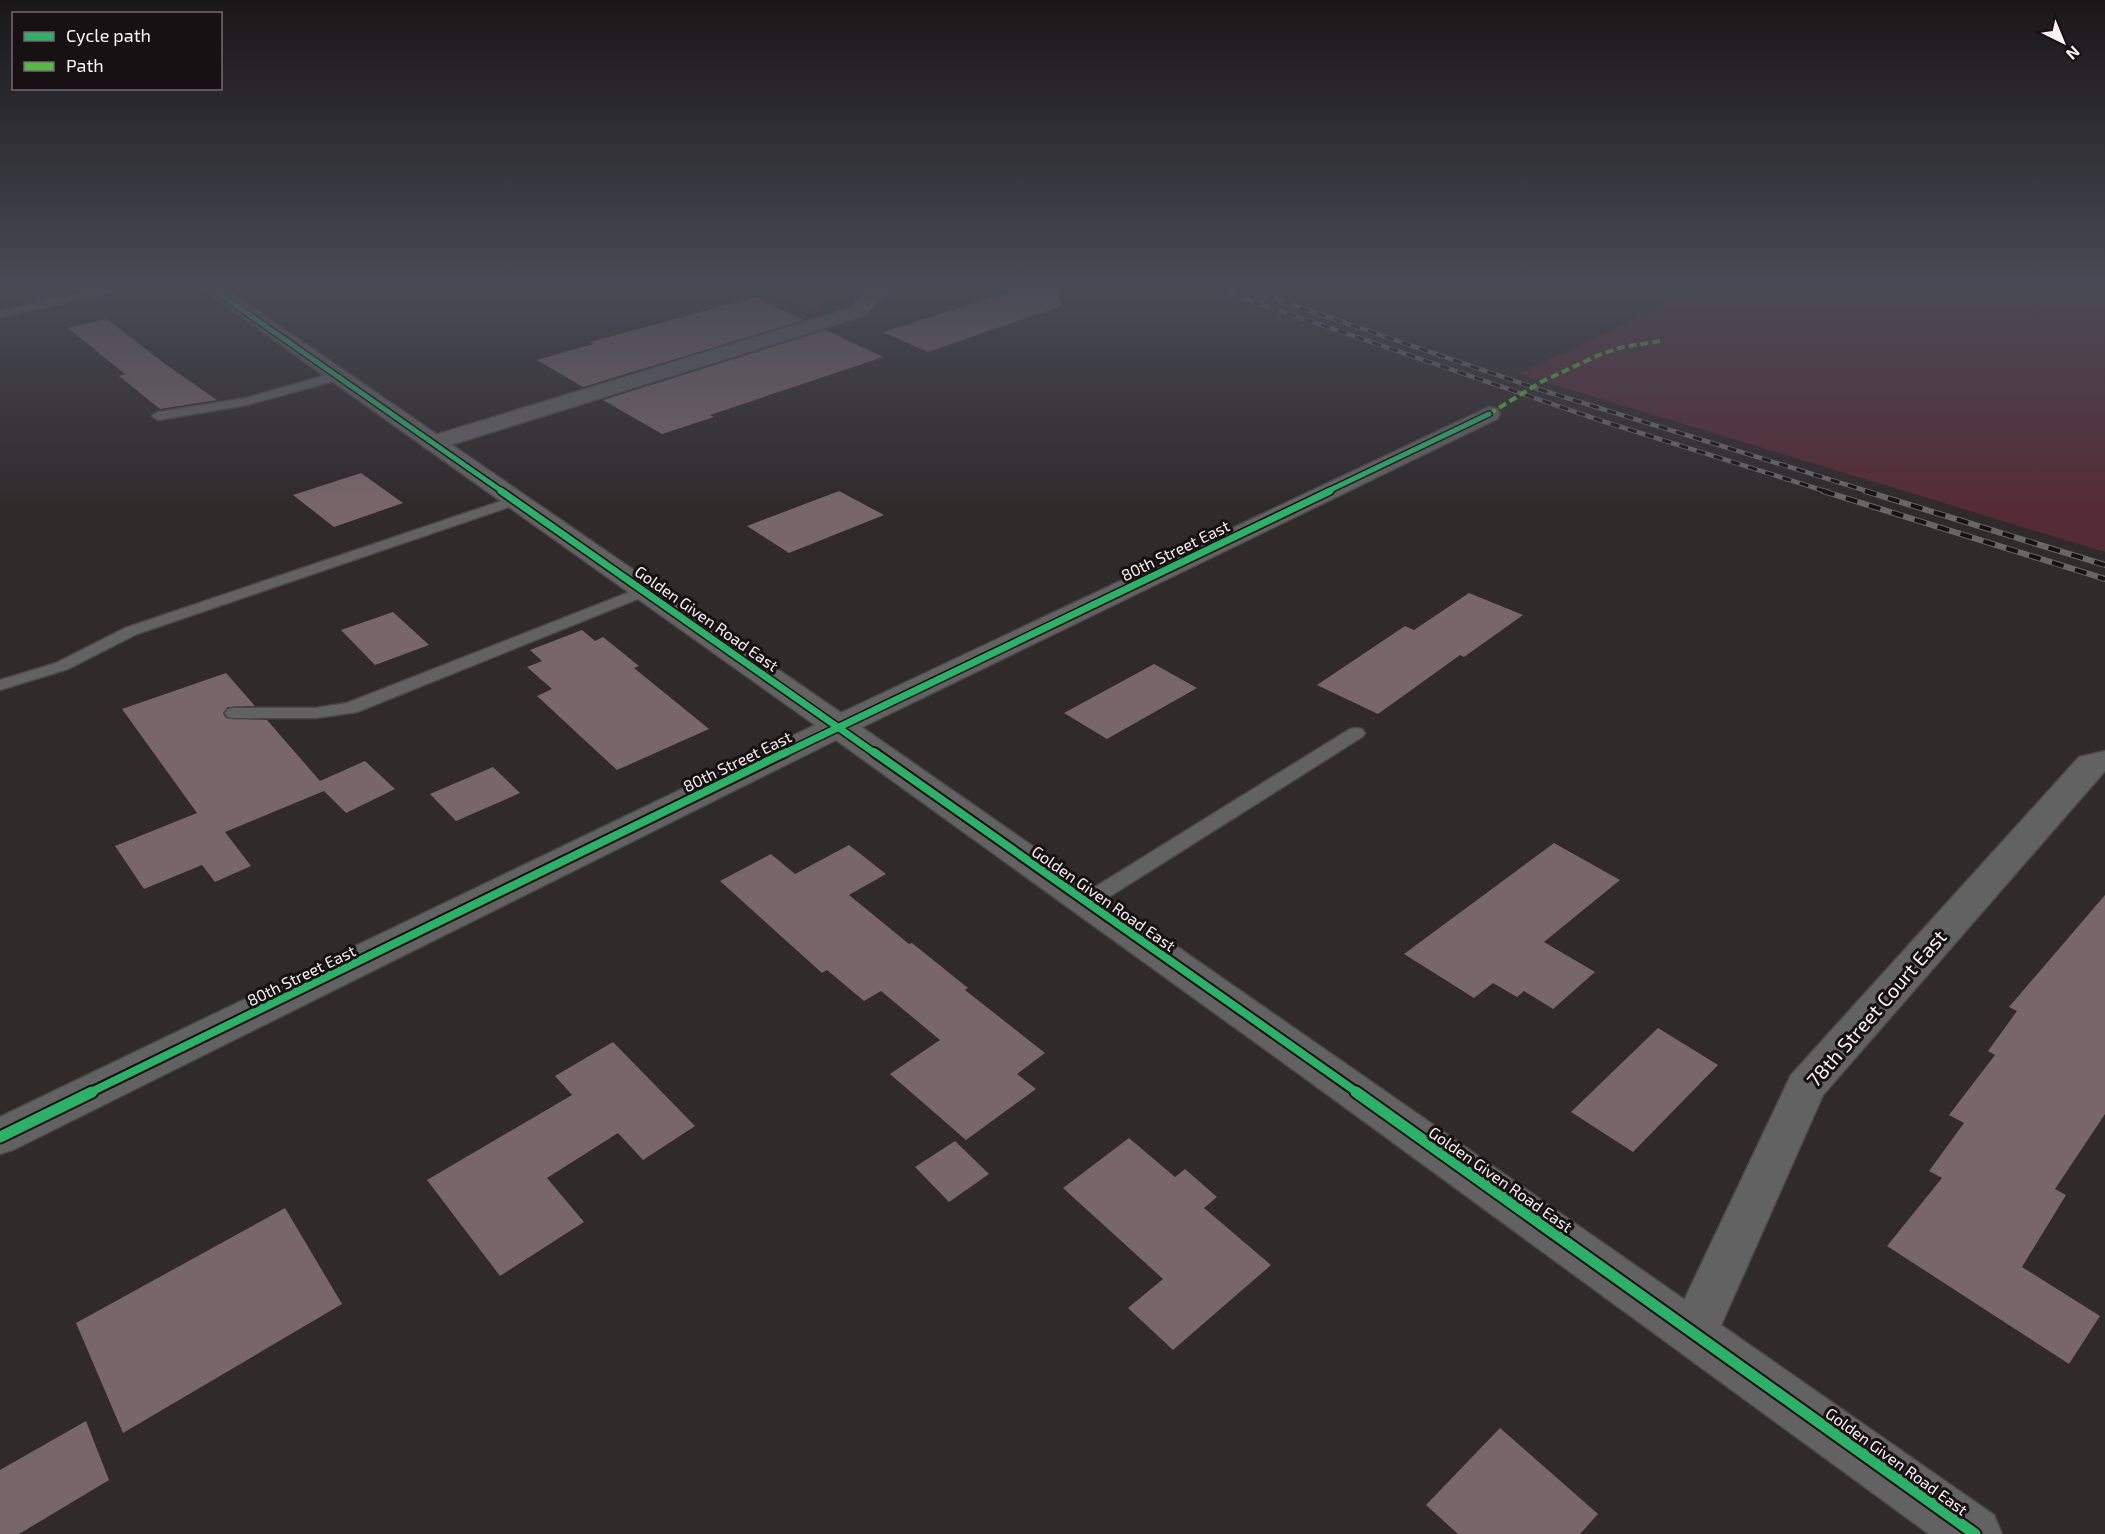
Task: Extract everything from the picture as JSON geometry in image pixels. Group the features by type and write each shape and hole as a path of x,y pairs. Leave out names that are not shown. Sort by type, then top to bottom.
{"street":[{"name":"Golden Given Road East","path":"316,362 839,726 1975,1534"},
{"path":"433,442 695,362"},
{"name":"80th Street East","path":"0,1137 839,726 1489,414"},
{"name":"78th Street Court East","path":"1694,1332 1806,1086 2091,764 2105,761"}],"lane":[{"path":"158,416 247,402 337,376"},
{"path":"0,685 62,666 131,631 516,500"},
{"path":"234,713 316,713 351,708 645,591"},
{"path":"1086,902 1356,733"}],"shaded area":[{"path":"1545,362 2105,362 2105,552 1519,374"}],"building":[{"path":"110,362 162,362 217,400 160,409 119,376 125,374"},
{"path":"540,362 667,362 583,387"},
{"path":"725,362 869,362 710,415 714,417 662,434 603,400"},
{"path":"361,473 403,503 334,527 293,495"},
{"path":"839,491 884,515 789,553 747,526"},
{"path":"1469,593 1523,615 1464,657 1460,655 1378,714 1317,685 1405,626 1414,630"},
{"path":"393,612 429,645 375,665 341,630"},
{"path":"582,630 595,641 603,637 639,666 634,668 709,729 617,770 537,696 552,689 527,667 542,661 530,650"},
{"path":"1154,664 1197,688 1107,739 1064,713"},
{"path":"226,673 255,706 228,707 223,713 226,718 267,720 320,781 365,761 395,789 346,813 324,791 225,832 251,866 215,882 202,865 144,889 115,846 197,813 122,709"},
{"path":"493,767 520,793 456,821 430,794"},
{"path":"1554,843 1620,880 1544,942 1595,972 1553,1009 1524,991 1517,997 1493,983 1474,998 1404,954"},
{"path":"849,845 886,874 849,895 968,988 965,990 1045,1053 1017,1074 1036,1089 966,1140 890,1074 940,1040 881,991 864,1001 827,970 822,973 720,881 771,854 795,874"},
{"path":"2105,895 2105,1114 2055,1189 2066,1195 2022,1267 2100,1316 2069,1364 1887,1246 1942,1178 1929,1171 1964,1123 1949,1115 1995,1055 1988,1051 2017,1011 2009,1007"},
{"path":"1658,1028 1718,1065 1633,1152 1571,1112"},
{"path":"613,1042 695,1126 643,1160 618,1133 547,1178 584,1222 500,1276 427,1180 572,1095 555,1076"},
{"path":"1129,1138 1175,1177 1185,1169 1217,1197 1204,1208 1271,1265 1173,1350 1128,1308 1163,1279 1063,1188"},
{"path":"955,1141 989,1174 949,1202 915,1167"},
{"path":"285,1208 342,1304 123,1433 76,1323"},
{"path":"86,1421 109,1480 19,1534 0,1534 0,1470"},
{"path":"1500,1428 1598,1514 1580,1534 1458,1534 1426,1505"}],"railway":[{"path":"1428,362 1602,421 1828,492"},
{"path":"1458,362 1538,389 1870,492"},
{"path":"1823,491 2105,579"},
{"path":"1865,491 2105,565"}],"marked path":[{"path":"1489,414 1541,382 1587,362"}],"cycle path":[{"path":"316,362 1317,1064 1975,1534"},
{"path":"0,1137 839,726 1489,414"}]}
